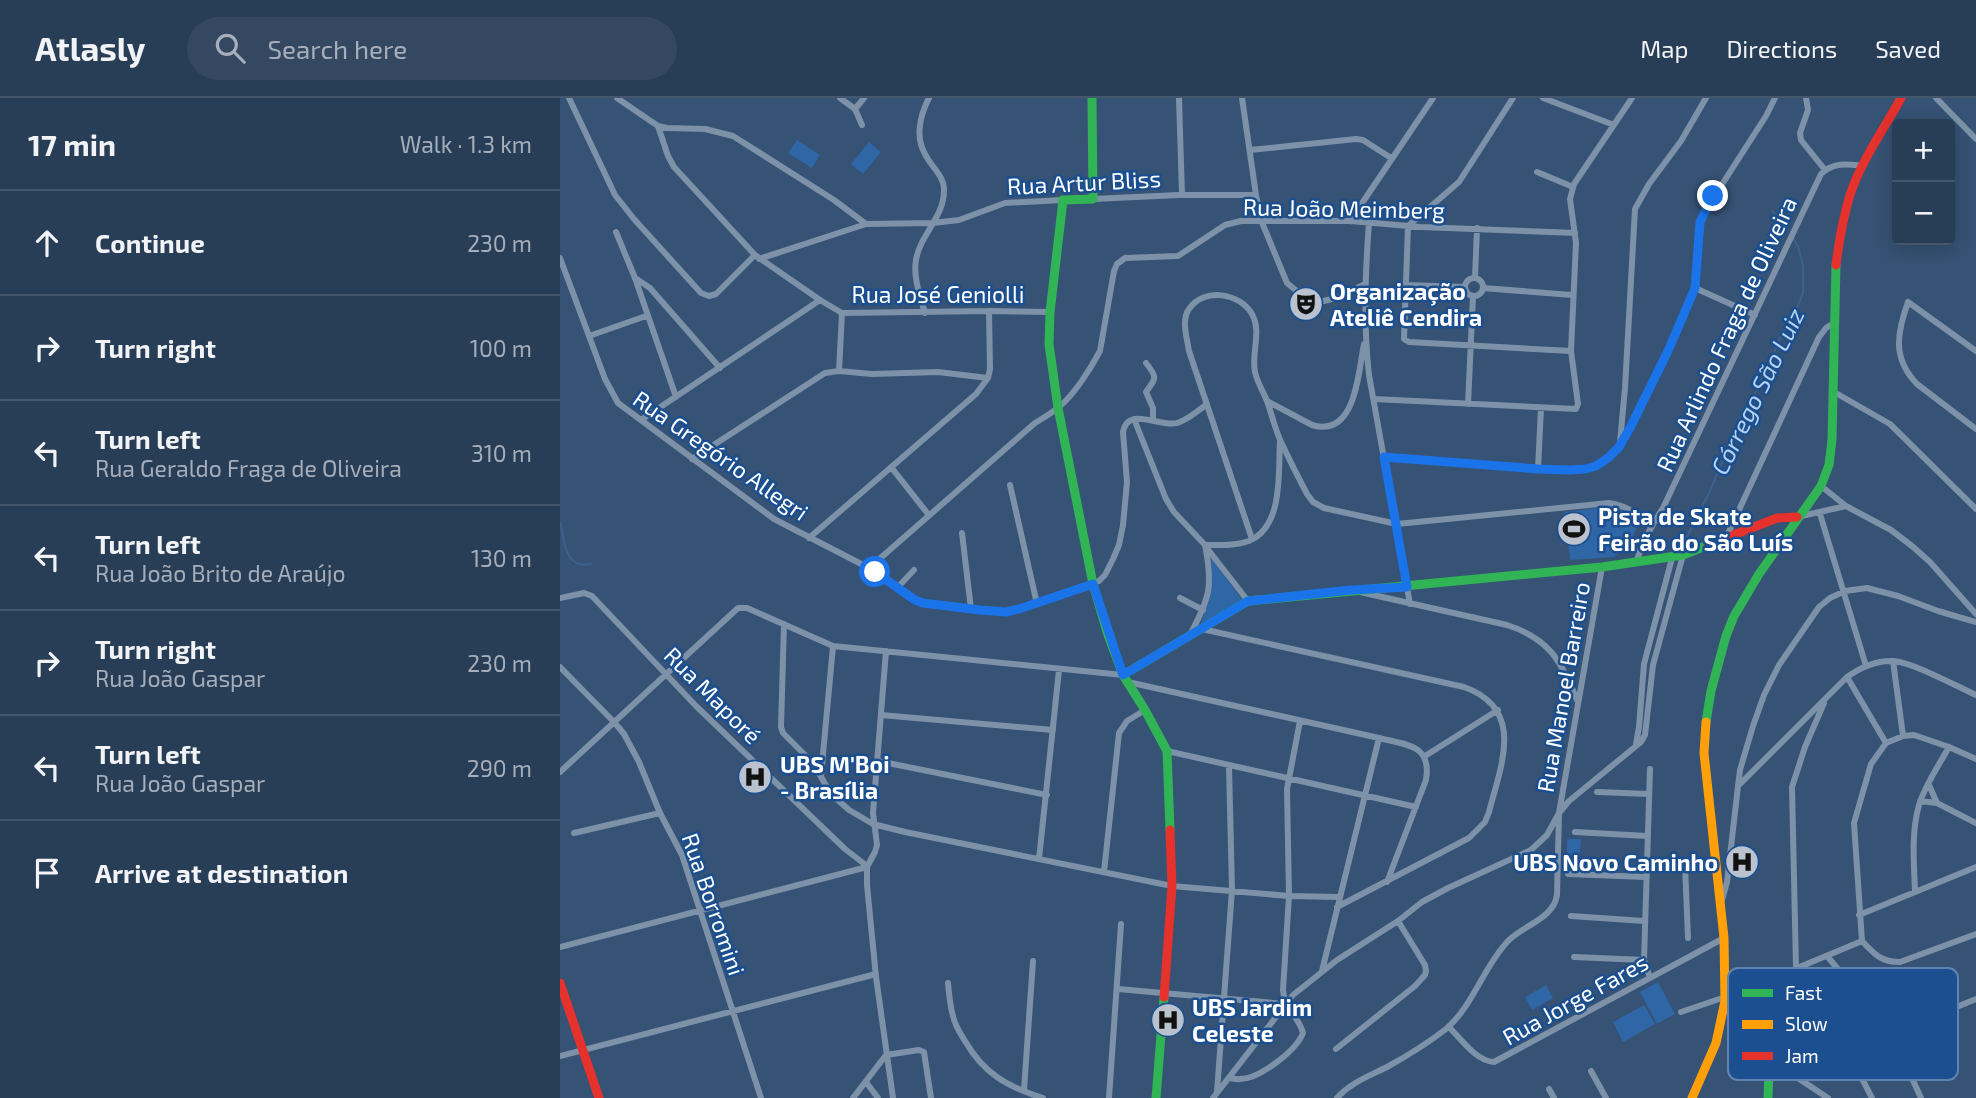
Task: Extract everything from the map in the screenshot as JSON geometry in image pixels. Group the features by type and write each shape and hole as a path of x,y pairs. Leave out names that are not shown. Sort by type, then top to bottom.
{"main road":[{"path":"1092,98 1093,199"},
{"path":"1692,1098 1716,1043 1726,999 1724,938 1704,753 1711,691 1734,616 1752,583 1821,486 1829,465 1834,391 1835,279 1839,239 1851,193 1901,98"},
{"name":"Rua Artur Bliss","path":"1063,200 1093,199"},
{"path":"1063,200 1051,312 1050,358 1058,408 1093,584 1126,679 1167,751 1172,886 1156,1098"},
{"path":"1126,679 1190,634 1248,601 1407,587 1672,558 1777,518 1797,517"},
{"path":"560,984 599,1098"},
{"path":"1721,1019 1728,1017"},
{"path":"1768,1098 1769,1080"}],"street":[{"path":"569,98 615,195 701,293 709,296 716,294 757,257"},
{"path":"617,98 658,126 705,129 733,136 834,200 866,224"},
{"path":"840,98 855,109 862,125"},
{"path":"855,109 864,98"},
{"path":"925,313 915,267 919,249 942,208 944,192 941,178 921,147 921,111 929,98"},
{"path":"1179,98 1182,195"},
{"path":"1242,98 1261,220 1287,283 1304,297 1320,302 1365,284"},
{"path":"1350,221 1433,98"},
{"path":"1513,98 1460,181 1408,226 1404,339 1409,342 1572,351"},
{"path":"1543,98 1614,125"},
{"path":"1374,399 1576,409 1578,406 1572,351 1572,295 1576,243 1570,199 1573,187 1632,98"},
{"path":"1619,447 1635,209 1687,132 1706,98"},
{"path":"1384,457 1538,469 1585,469 1608,458 1619,447 1668,351 1695,288 1698,233 1703,214 1775,98"},
{"path":"1806,98 1808,110 1800,133 1801,140 1825,170 1842,164 1863,166"},
{"path":"1936,98 1976,139"},
{"name":"Rua José Geniolli","path":"658,126 674,167 757,257 842,313 989,310 1051,312"},
{"path":"1250,150 1356,139 1363,140 1391,158"},
{"name":"Rua Arlindo Fraga de Oliveira","path":"1636,563 1650,526 1663,508 1825,170"},
{"path":"1537,172 1573,187"},
{"name":"Rua Artur Bliss","path":"1093,199 1256,195"},
{"name":"Rua Artur Bliss","path":"757,257 866,224 933,223 969,218 1005,203 1063,200"},
{"name":"Rua João Meimberg","path":"1058,408 1100,351 1114,271 1121,261 1131,257 1178,256 1225,225 1261,220 1350,221 1575,233"},
{"path":"1369,223 1365,339 1410,604"},
{"path":"1475,278 1476,229"},
{"path":"616,232 635,278 676,397"},
{"name":"Rua Gregório Allegri","path":"560,258 612,394 618,403 774,519 872,570 923,603 1006,612 1093,584"},
{"path":"635,278 650,288 720,368"},
{"path":"1475,278 1481,281 1483,288 1480,294 1473,297 1466,292 1465,287 1468,281 1475,278"},
{"path":"1405,285 1465,287"},
{"path":"1483,288 1572,295"},
{"path":"1695,288 1755,315"},
{"path":"1252,539 1189,351 1186,319 1189,308 1205,298 1220,295 1243,302 1254,318 1257,337 1254,367 1257,380 1280,440 1307,494 1313,502 1324,508 1397,524 1609,503 1631,509 1650,526"},
{"path":"1468,404 1473,297"},
{"path":"641,420 820,300"},
{"path":"1976,351 1908,302 1898,337 1903,364 1917,384 1976,429"},
{"path":"809,538 976,394 988,378 991,362 989,310"},
{"path":"839,370 842,313"},
{"path":"589,335 646,316"},
{"path":"1726,538 1819,337 1834,323"},
{"path":"1267,401 1312,425 1334,425 1350,406 1365,339"},
{"path":"1146,363 1154,375 1154,383 1146,392 1153,408 1153,421"},
{"path":"692,459 820,375 839,370 872,373 938,372 988,378"},
{"path":"1834,391 1890,424 1976,509"},
{"path":"1093,584 1105,575 1119,544 1127,482 1124,428 1128,421 1141,418 1166,424 1179,423 1206,405"},
{"path":"872,570 928,514 1035,423 1058,408"},
{"path":"1538,469 1541,408"},
{"path":"1134,419 1174,512 1205,545 1248,601"},
{"path":"1205,545 1238,544 1252,539 1268,526 1273,514 1280,440"},
{"path":"891,467 928,514"},
{"path":"1010,485 1037,604"},
{"path":"1821,486 1846,506 1891,530 1912,546 1930,562 1976,614"},
{"path":"1797,517 1846,506"},
{"path":"1820,513 1866,666"},
{"path":"962,533 971,609"},
{"path":"1190,634 1208,598 1210,579 1205,545"},
{"name":"Rua Arlindo Fraga de Oliveira","path":"1622,565 1640,547"},
{"path":"1215,1095 1285,1004 1322,971 1433,895 1531,850 1547,835 1559,813 1577,794 1641,742 1645,735 1653,665 1683,555"},
{"path":"1635,747 1646,654 1672,558"},
{"name":"Rua Manoel Barreiro","path":"1337,1098 1347,1088 1401,1059 1448,1027 1476,989 1497,953 1511,938 1555,906 1558,895 1559,813 1602,567"},
{"path":"898,587 914,570"},
{"path":"1720,909 1727,882 1740,770 1753,726 1779,665 1819,607 1844,591 1867,588 1976,622"},
{"path":"1351,590 1524,631 1538,638 1559,662 1577,702"},
{"name":"Rua Maporé","path":"560,598 584,593 592,596 696,706 845,849 867,866"},
{"path":"1180,598 1203,610"},
{"path":"560,772 738,608 747,608 833,646 1126,679 1407,745 1425,756"},
{"path":"784,624 780,727 813,763 838,801 873,824 1172,886 1289,896 1339,897"},
{"path":"1201,628 1464,687 1476,692 1498,710 1504,731 1504,749 1485,822 1469,838 1338,907"},
{"path":"821,776 833,646"},
{"path":"886,651 873,824 877,845 876,852 867,866 867,885 893,1098"},
{"path":"1738,786 1847,677 1866,666 1893,661 1907,664 1976,695"},
{"path":"1893,661 1903,736"},
{"name":"Rua Borromini","path":"560,667 615,723 639,762 660,813 682,855 761,1098"},
{"path":"1039,859 1048,794 1059,670"},
{"path":"1847,677 1886,743"},
{"path":"1825,699 1805,747 1793,787 1796,968 1862,942"},
{"path":"1104,872 1119,733 1127,721 1145,710"},
{"path":"1425,756 1498,710"},
{"path":"881,715 1053,730"},
{"path":"1229,1078 1244,1079 1278,1062 1292,1051 1302,1037 1301,1027 1285,1004 1283,990 1289,896 1288,778 1300,722"},
{"path":"1976,759 1914,735 1886,743 1871,764 1854,823 1862,942 1876,957 1888,962 1900,962 1976,934"},
{"path":"1322,971 1379,738"},
{"path":"1915,892 1914,833 1920,801 1949,747"},
{"path":"1167,751 1416,807"},
{"path":"1387,882 1427,771 1425,756"},
{"path":"877,761 1048,794"},
{"path":"1215,1095 1232,890 1229,766"},
{"path":"1650,769 1644,921 1644,960 1650,978"},
{"path":"1929,785 1937,803"},
{"path":"1597,792 1649,794"},
{"path":"1920,801 1937,803 1976,823"},
{"path":"574,834 660,813"},
{"path":"1575,832 1647,836"},
{"path":"1646,860 1680,862 1685,865 1688,938"},
{"path":"560,947 867,866"},
{"path":"1859,915 1976,867"},
{"path":"1568,874 1646,877"},
{"path":"1571,916 1644,921"},
{"path":"1336,1049 1425,975 1425,965 1398,921"},
{"path":"1109,1098 1122,924"},
{"name":"Rua Jorge Fares","path":"1448,1027 1480,1057 1491,1062 1501,1060 1724,938"},
{"path":"1827,956 1837,968"},
{"path":"1574,957 1644,960"},
{"path":"1024,1090 1033,961"},
{"path":"560,1056 876,974"},
{"path":"948,983 957,1028 977,1060 992,1075 1038,1097"},
{"path":"1118,989 1285,1004"},
{"path":"1681,1012 1726,999"},
{"path":"1958,1006 1976,999"},
{"path":"853,1098 886,1055 923,1051 932,1098"},
{"path":"1591,1071 1606,1098"},
{"path":"1801,1080 1828,1098"},
{"path":"1864,1080 1872,1098"},
{"path":"1913,1080 1921,1098"},
{"path":"866,1082 878,1098"},
{"path":"1549,1088 1554,1098"}],"shaded area":[{"path":"797,140 820,155 812,168 788,153"},
{"path":"869,142 881,152 863,174 851,164"},
{"path":"1608,507 1621,509 1638,520 1630,541 1614,557 1570,560 1565,512"},
{"path":"1209,555 1242,600 1201,623 1211,589"},
{"path":"1567,839 1581,839 1579,865 1567,864"},
{"path":"1658,982 1675,1014 1657,1024 1640,992"},
{"path":"1546,985 1553,998 1532,1010 1525,997"},
{"path":"1644,1005 1655,1024 1623,1042 1613,1022"}],"waterway":[{"path":"1772,211 1785,225"},
{"name":"Córrego São Luiz","path":"1684,543 1803,293 1803,266 1793,238"},
{"path":"560,522 570,557 579,564 591,564"}],"traffic: fast":[{"path":"1092,98 1093,199 1063,200 1050,312 1049,344 1058,408 1093,584 1123,675 1167,751 1170,830"},
{"path":"1706,722 1711,691 1734,616 1759,574 1821,486 1829,465 1832,440 1836,265"},
{"path":"1123,675 1248,601 1602,567 1683,555 1708,545"},
{"path":"1156,1098 1164,997"},
{"path":"1725,1001 1728,1005"},
{"path":"1768,1098 1769,1080"}],"traffic: slow":[{"path":"1692,1098 1716,1043 1725,1001 1724,938 1704,753 1706,722"}],"traffic: jam":[{"path":"1836,265 1843,221 1855,182 1901,98"},
{"path":"1708,545 1777,518 1797,517"},
{"path":"1164,997 1172,886 1170,830"},
{"path":"560,983 599,1098"}],"place":[{"name":"Organização Ateliê Cendira","path":"1306,304"},
{"name":"Pista de Skate Feirão do São Luís","path":"1574,529"},
{"name":"UBS M'Boi - Brasília","path":"755,777"},
{"name":"UBS Novo Caminho","path":"1742,862"},
{"name":"UBS Jardim Celeste","path":"1168,1020"}],"route":[{"path":"875,572 923,603 992,612 1019,609 1093,584 1123,675 1248,601 1407,587 1384,457 1568,470 1596,466 1608,458 1619,447 1631,426 1695,288 1700,222 1713,196"}]}
